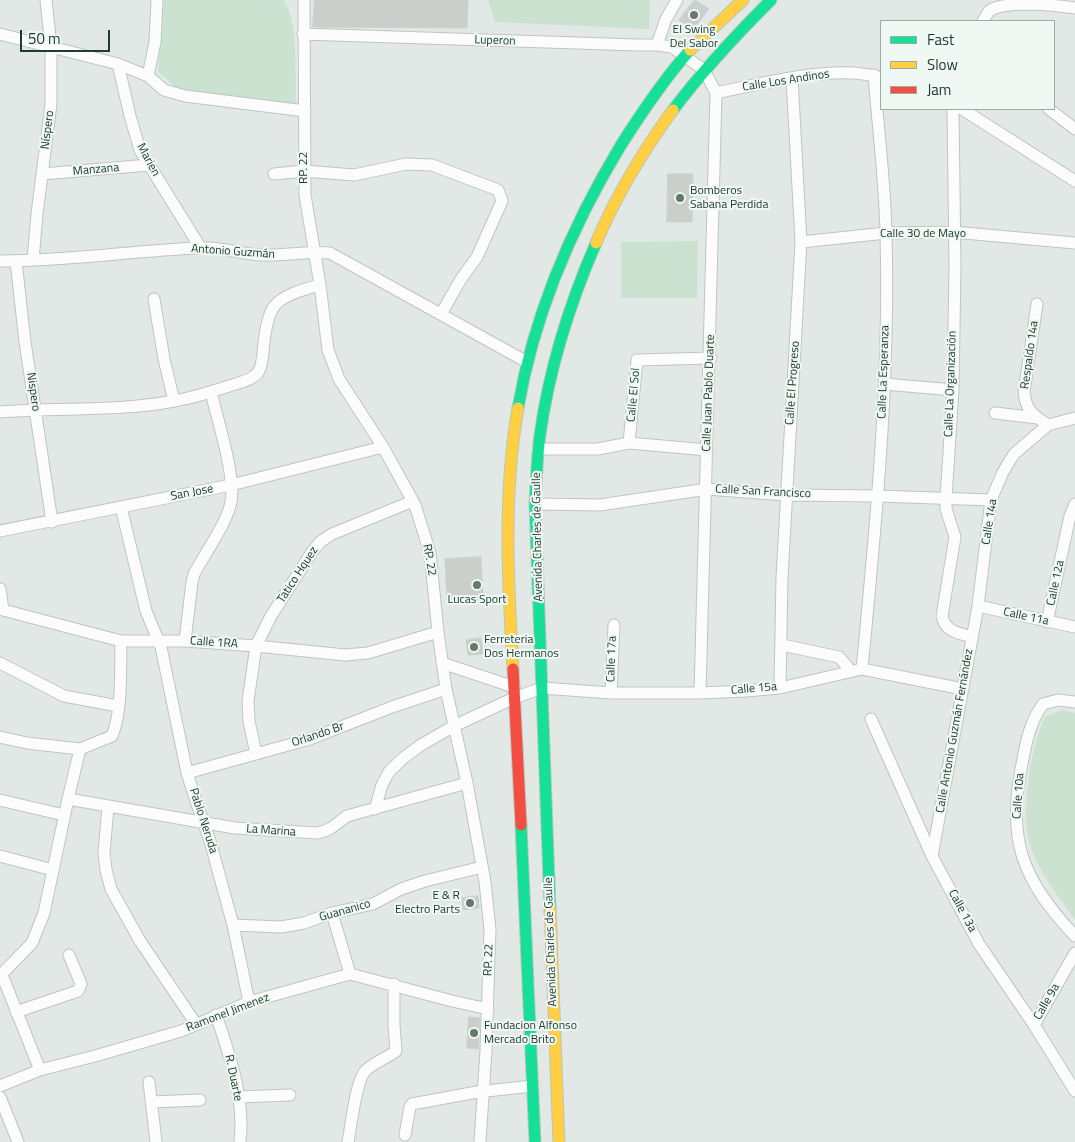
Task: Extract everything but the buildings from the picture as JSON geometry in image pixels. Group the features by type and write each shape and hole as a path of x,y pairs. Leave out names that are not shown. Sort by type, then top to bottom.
{"main road":[{"name":"Avenida Charles de Gaulle","path":"535,1142 508,519 516,416 527,362 545,304 566,248 591,196 646,107 685,56 743,0"},
{"name":"Avenida Charles de Gaulle","path":"559,1142 535,504 538,449 559,339 578,284 632,169 667,117 704,70 746,23 771,0"}],"street":[{"name":"Níspero","path":"33,260 51,104 51,47 46,0"},
{"path":"148,76 155,42 157,0"},
{"name":"RP. 22","path":"304,0 305,195 320,285 328,350 334,369 383,447 413,501 430,553 446,689 467,783 482,867 490,921 488,1009 480,1142"},
{"path":"657,45 666,19 677,0"},
{"path":"984,20 990,10 1006,3 1028,2 1075,8"},
{"path":"0,34 118,64 148,76 164,90 185,96 305,111"},
{"name":"Luperon","path":"303,34 657,45 672,47 704,70"},
{"name":"Marien","path":"118,64 140,150 200,247"},
{"path":"704,70 716,93"},
{"name":"Calle Los Andinos","path":"716,93 792,78 846,71 878,77"},
{"name":"Calle La Esperanza","path":"862,669 878,496 885,384 886,233 878,77"},
{"name":"Calle El Progreso","path":"780,688 782,577 801,242 792,78"},
{"name":"Calle Juan Pablo Duarte","path":"700,693 707,489 706,450 711,358 716,93"},
{"name":"Calle La Organización","path":"953,110 953,390 946,509 955,537 943,609 943,623 952,632 972,637"},
{"path":"964,110 1075,181"},
{"path":"1050,110 1075,129"},
{"name":"Manzana","path":"42,174 149,164"},
{"path":"274,174 304,171 354,175 406,164 432,165 498,190 502,200 477,257 461,279 441,314"},
{"name":"Calle 30 de Mayo","path":"801,242 886,233 953,232 1075,243"},
{"name":"Antonio Guzmán","path":"0,261 200,247 260,255 330,253 527,362"},
{"name":"Nispero","path":"16,261 25,342 52,522"},
{"path":"0,412 36,409 128,407 174,401 211,392 256,375 261,368 266,329 273,308 281,300 320,285"},
{"path":"154,299 164,359 174,401"},
{"name":"Respaldo 14a","path":"1038,304 1024,392 1025,404 1032,414 1044,422"},
{"name":"Calle El Sol","path":"629,443 637,360 711,358"},
{"path":"885,384 953,390"},
{"path":"185,641 192,582 197,568 227,514 232,501 227,460 211,392"},
{"path":"996,413 1044,422"},
{"name":"Calle 14a","path":"978,606 992,500 1002,472 1014,454 1044,422 1075,418"},
{"path":"538,449 598,449 629,443 706,450"},
{"name":"San Jose","path":"0,531 231,485 383,447"},
{"name":"Calle San Francisco","path":"535,504 600,505 707,489 786,495 992,500"},
{"name":"Tatico Hquez","path":"256,754 249,721 248,701 256,646 271,616 320,542 340,531 413,501"},
{"name":"Calle 12a","path":"1047,622 1070,545 1070,516 1075,504"},
{"name":"Pablo Neruda","path":"121,507 146,611 161,647 187,773 210,841 233,925 249,1002"},
{"name":"Calle 1RA","path":"1,601 121,640 185,641 356,655 438,632"},
{"name":"Calle Antonio Guzmán Fernández","path":"932,856 978,606"},
{"name":"Calle 11a","path":"978,606 1075,627"},
{"name":"Calle 17a","path":"611,693 614,624"},
{"path":"0,737 27,743 80,748 112,736 118,706 121,640"},
{"path":"782,645 839,657 850,671"},
{"path":"0,663 64,696 118,706"},
{"path":"442,664 514,692"},
{"name":"Calle 15a","path":"542,688 611,693 700,693 780,688 862,669 963,689"},
{"path":"375,810 382,785 389,772 402,759 421,745 514,692 542,688"},
{"name":"Orlando Br","path":"187,773 310,739 392,707 446,689"},
{"name":"Calle 10a","path":"1075,702 1058,700 1043,704 1038,711 1027,737 1018,779 1015,809 1018,838 1025,867 1054,914 1075,936"},
{"name":"Calle 13a","path":"871,719 932,856 979,944 1034,1024 1075,1091"},
{"path":"40,1070 1,975 32,943 44,913 80,748"},
{"name":"La Marina","path":"68,799 204,824 235,828 317,833 334,827 347,816 375,810 467,783"},
{"path":"0,800 64,815"},
{"path":"108,807 105,830 105,862 107,875 115,898 140,941 196,1024"},
{"path":"0,856 53,870"},
{"name":"Guananico","path":"233,925 269,927 295,925 332,913 373,904 400,889 425,881 482,867"},
{"path":"332,913 350,974"},
{"name":"Calle 9a","path":"1034,1024 1075,954"},
{"path":"16,1012 78,991 81,984 69,955"},
{"name":"Ramonel Jimenez","path":"0,1086 40,1070 181,1031 249,1002 350,974 488,1009"},
{"path":"348,1142 353,1109 363,1074 370,1066 396,1051 394,984"},
{"name":"R. Duarte","path":"216,1016 231,1058 239,1097 240,1142"},
{"path":"149,1082 156,1142"},
{"path":"405,1135 411,1104 533,1086"},
{"path":"239,1097 290,1095"},
{"path":"0,1096 18,1142"},
{"path":"152,1102 200,1100"}],"green space":[{"path":"164,0 283,0 292,21 294,35 296,105 179,91 158,71"},
{"path":"488,0 650,0 649,29 495,22"},
{"path":"698,241 697,298 621,298 621,242"},
{"path":"1062,710 1075,713 1075,920 1038,864 1030,844 1026,815 1028,780 1040,729 1045,717"}],"traffic: fast":[{"path":"673,110 720,53 771,0"},
{"path":"518,408 525,373 545,305 557,272 586,207 637,120 671,72 690,50"},
{"path":"550,908 535,504 537,470 540,435 555,362 569,313 596,243"},
{"path":"521,825 535,1142"}],"traffic: slow":[{"path":"690,50 743,0"},
{"path":"596,243 612,208 631,174 673,110"},
{"path":"513,669 508,538 510,473 518,408"},
{"path":"550,908 559,1142"}],"traffic: jam":[{"path":"513,669 521,825"}],"place":[{"name":"El Swing Del Sabor","path":"694,15"},
{"name":"Bomberos Sabana Perdida","path":"680,198"},
{"name":"Lucas Sport","path":"477,585"},
{"name":"Ferreteria Dos Hermanos","path":"474,647"},
{"name":"E & R Electro Parts","path":"470,903"},
{"name":"Fundacion Alfonso Mercado Brito","path":"474,1033"}]}
